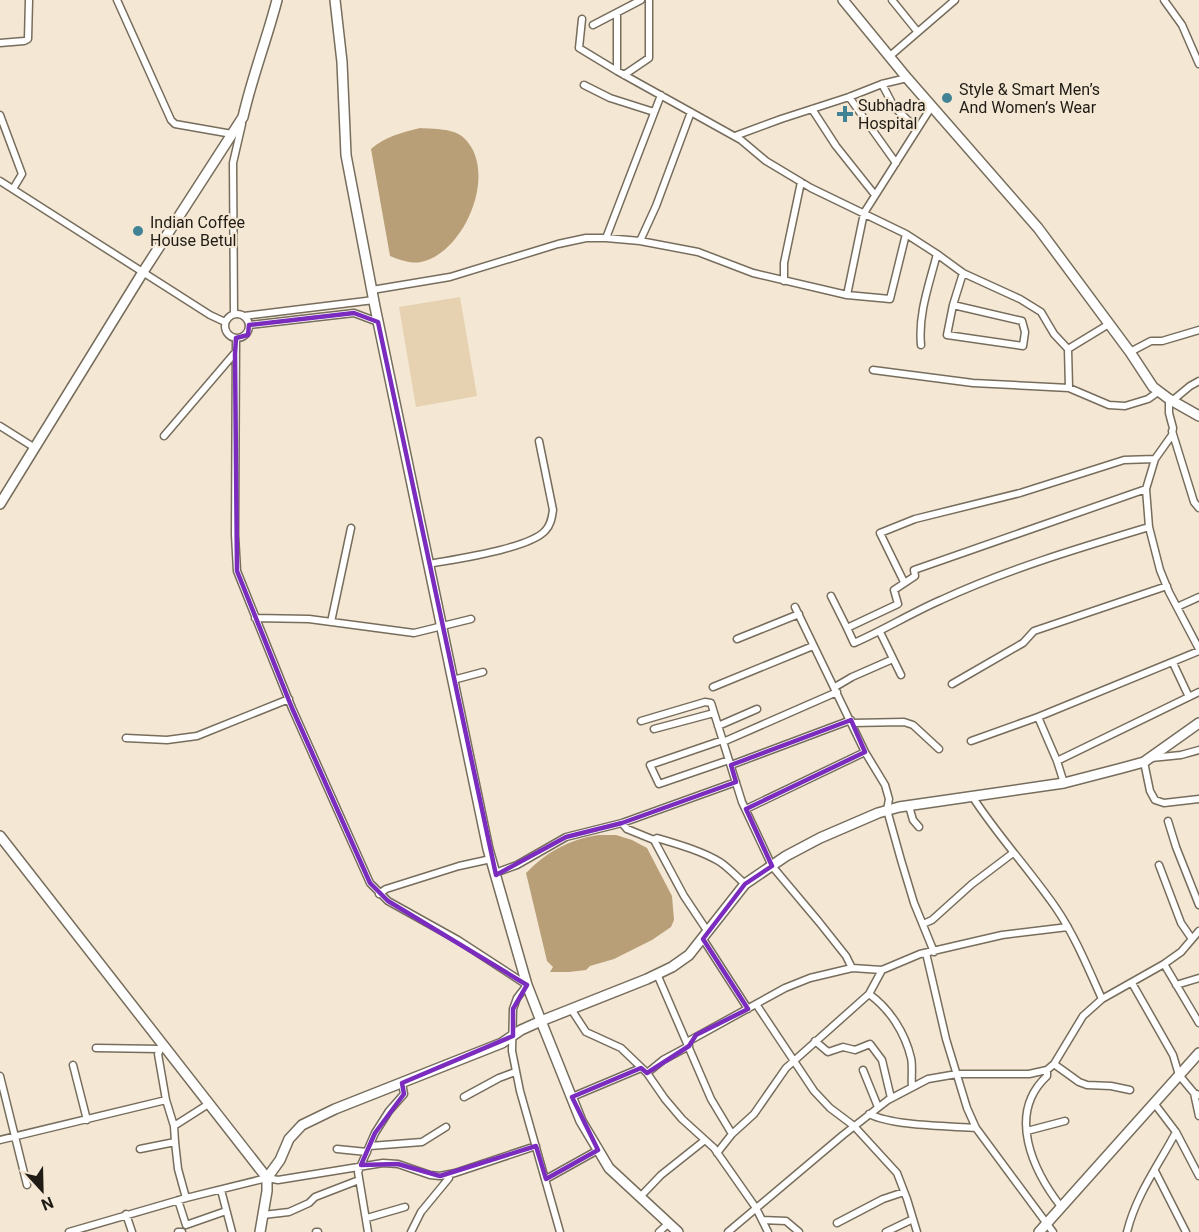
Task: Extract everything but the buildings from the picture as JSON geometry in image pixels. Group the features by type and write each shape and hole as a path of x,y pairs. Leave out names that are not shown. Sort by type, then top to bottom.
{"main road":[{"path":"0,504 143,272 243,117 248,93 268,35 277,0"},
{"path":"335,0 342,62 346,154 378,322 491,859 527,985 582,1121 609,1168 678,1232"},
{"path":"843,0 907,78 1038,228 1130,352 1153,387 1170,400 1199,416"},
{"path":"262,1231 267,1178 280,1160 289,1139 302,1125 335,1109 502,1043 541,1021 657,974 689,955 745,884 786,856 820,838 887,810 1064,783 1147,760 1199,723"},
{"path":"0,836 267,1178"},
{"path":"1039,1232 1199,1053"}],"street":[{"path":"0,43 28,39 29,0"},
{"path":"117,0 171,120 175,124 232,134"},
{"path":"593,25 641,0"},
{"path":"620,73 649,58 649,0"},
{"path":"892,0 917,31"},
{"path":"890,56 955,0"},
{"path":"1164,0 1182,25 1199,64"},
{"path":"617,13 620,73"},
{"path":"582,19 579,48 735,136 766,161 801,182 906,234 963,273 1020,298 1041,312 1054,334 1068,349 1069,387"},
{"path":"1192,48 1199,44"},
{"path":"735,136 882,84 907,78"},
{"path":"882,84 894,107 917,129"},
{"path":"584,85 610,98 654,112"},
{"path":"606,238 661,95"},
{"path":"849,97 896,163"},
{"path":"847,295 864,213 932,106"},
{"path":"812,109 836,146 875,195"},
{"path":"640,241 656,206 691,112"},
{"path":"0,115 22,174 13,189"},
{"path":"234,314 233,163 243,117"},
{"path":"0,181 225,322"},
{"path":"784,281 786,274 784,263 801,182"},
{"path":"243,316 249,325 248,331 236,338 229,336 225,330 225,322 234,314 243,316 373,295 450,277 558,244 586,238 640,241 698,252 753,273 784,281 847,295 890,299 906,234"},
{"path":"921,345 919,327 922,308 937,254"},
{"path":"953,305 1022,321 1026,332 1023,345 947,335 953,305 963,273"},
{"path":"249,325 354,313 378,322"},
{"path":"1068,349 1109,324"},
{"path":"1130,352 1152,341 1162,341 1199,330"},
{"path":"236,338 235,535 237,571 289,699 370,884 388,901 458,940 527,985 517,998 513,1009 512,1051 515,1072 560,1232"},
{"path":"164,436 235,354"},
{"path":"873,370 973,383 1069,387 1109,405 1125,406 1148,399 1158,392"},
{"path":"1199,381 1170,400 1172,431 1194,502 1199,508"},
{"path":"0,426 35,448"},
{"path":"971,741 1038,717 1173,663 1199,650 1160,570 1149,527 1146,489 1155,459 1172,435 1172,431"},
{"path":"429,564 510,547 535,539 546,531 552,520 553,510 539,441"},
{"path":"904,582 880,533 915,519 1020,493 1124,460 1155,459"},
{"path":"847,628 898,604 894,590 915,576 914,570 1146,489"},
{"path":"831,596 854,643 880,632 939,600 992,578 1149,527"},
{"path":"331,622 351,528"},
{"path":"952,684 1023,643 1034,631 1167,586"},
{"path":"1177,607 1199,597"},
{"path":"795,607 866,752 885,785 889,799 887,810 914,903 934,952"},
{"path":"737,639 799,614"},
{"path":"255,618 309,619 414,633 471,619"},
{"path":"880,632 901,675"},
{"path":"713,687 813,646"},
{"path":"893,659 852,677 836,690 723,741 650,765 659,784 851,722 904,722 913,725 939,749"},
{"path":"1173,663 1189,697"},
{"path":"453,680 483,672"},
{"path":"1057,761 1199,692"},
{"path":"126,738 167,740 197,736 289,699"},
{"path":"641,721 705,702 711,703 736,782 772,866 833,939 852,968"},
{"path":"718,726 757,709"},
{"path":"654,729 714,713"},
{"path":"1038,717 1064,783"},
{"path":"1199,750 1147,760 1150,791 1155,800 1164,803 1199,799"},
{"path":"746,808 866,752"},
{"path":"495,873 518,865 566,837 622,823 736,782"},
{"path":"972,796 1068,927 1101,999"},
{"path":"909,806 913,820 919,827"},
{"path":"1168,820 1199,905"},
{"path":"622,823 627,829 654,840 657,838 707,856 721,863 745,884"},
{"path":"654,840 748,1009"},
{"path":"922,924 932,920 972,884 1013,853"},
{"path":"379,894 386,889 459,866 491,859"},
{"path":"1159,865 1181,923 1192,939"},
{"path":"647,1073 688,1044 756,1004 785,988 810,978 852,968 882,970 926,953 1002,935 1068,927"},
{"path":"728,1232 869,1114 891,1098 912,1087 928,1079 957,1074 1029,1074 1047,1070 1054,1064 1083,1016 1101,999 1164,964 1181,952 1199,932"},
{"path":"926,953 946,1039 967,1108 976,1128 1053,1232"},
{"path":"1164,964 1199,1023"},
{"path":"717,1154 732,1134 754,1114 786,1068 869,994 882,970"},
{"path":"657,974 711,1099 732,1134"},
{"path":"1176,986 1199,978"},
{"path":"1132,983 1173,1055 1179,1075 1196,1094 1199,1116"},
{"path":"869,994 888,1011 897,1025 911,1061 912,1087"},
{"path":"756,1004 814,1091 830,1108 854,1126 897,1173 917,1232"},
{"path":"571,1009 586,1032 621,1048 647,1073 682,1119 717,1154 756,1208 768,1232"},
{"path":"815,1041 828,1052 843,1047 855,1050 870,1044 882,1060 891,1098"},
{"path":"96,1048 162,1046 158,1054 166,1100 174,1126 178,1169 186,1198"},
{"path":"1054,1064 1087,1085 1130,1090"},
{"path":"73,1065 87,1120"},
{"path":"572,1097 641,1068"},
{"path":"863,1070 878,1107"},
{"path":"1047,1070 1047,1076 1031,1096 1026,1114 1026,1131 1040,1176 1062,1208"},
{"path":"464,1097 515,1072"},
{"path":"0,1076 27,1185"},
{"path":"369,1232 358,1172 375,1133 389,1111 404,1094 402,1083"},
{"path":"0,1140 166,1100"},
{"path":"174,1126 210,1103"},
{"path":"1154,1103 1176,1132 1199,1176"},
{"path":"869,1114 895,1121 976,1128"},
{"path":"1026,1131 1065,1121"},
{"path":"337,1149 368,1149 422,1142 446,1127"},
{"path":"1127,1232 1134,1207 1176,1132"},
{"path":"640,1197 662,1175 705,1140"},
{"path":"140,1149 175,1142"},
{"path":"69,1232 126,1214 267,1178 278,1180 383,1163 398,1164 430,1175 450,1174 536,1146"},
{"path":"546,1179 598,1150"},
{"path":"1155,1171 1186,1232"},
{"path":"411,1232 421,1212 450,1174"},
{"path":"263,1215 289,1212 309,1203 315,1197 359,1179"},
{"path":"221,1190 232,1232"},
{"path":"837,1223 883,1199 904,1192"},
{"path":"178,1200 186,1225 226,1211"},
{"path":"367,1218 405,1207"},
{"path":"126,1214 132,1232"},
{"path":"886,1232 913,1219"},
{"path":"762,1220 786,1221 799,1232"},
{"path":"659,1232 669,1223"}],"highlighted area":[{"path":"354,313 378,322 496,875 566,837 622,823 736,782 731,765 851,720 865,752 746,809 772,866 745,884 703,939 748,1009 696,1035 689,1046 647,1073 641,1068 572,1097 598,1150 546,1179 536,1146 440,1176 398,1164 361,1165 375,1133 404,1094 402,1083 513,1036 513,1009 527,985 388,901 370,883 292,708 237,571 235,354 236,338 248,335 249,325"}],"shaded area":[{"path":"420,128 449,131 460,135 474,152 478,170 477,189 472,209 463,228 437,255 421,262 413,262 390,256 371,149 388,138"},
{"path":"460,297 477,396 416,407 399,307"},
{"path":"598,835 616,835 647,848 672,896 674,920 671,927 652,940 614,959 590,966 586,970 550,972 553,967 547,961 526,873 559,848"}],"place":[{"name":"Style & Smart Men’s And Women’s Wear","path":"947,98"},
{"name":"Subhadra Hospital","path":"845,114"},
{"name":"Indian Coffee House Betul","path":"138,231"}]}
